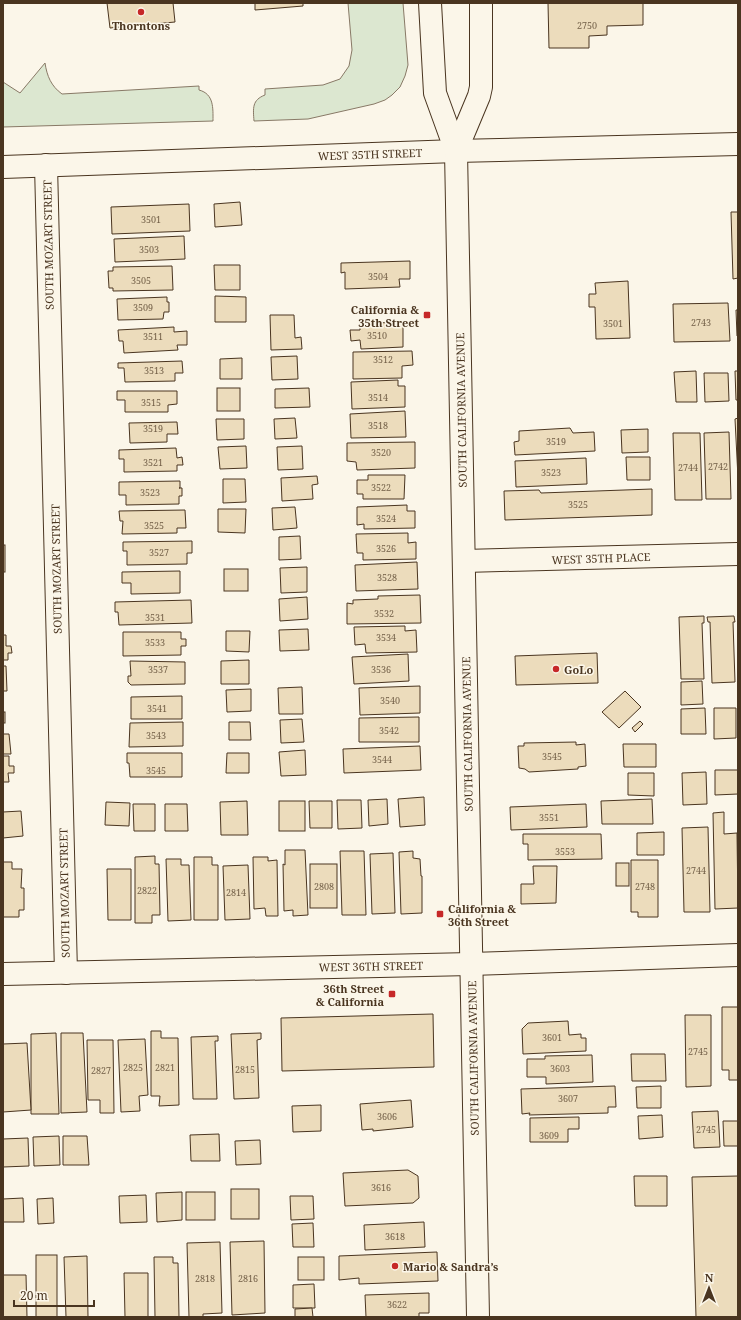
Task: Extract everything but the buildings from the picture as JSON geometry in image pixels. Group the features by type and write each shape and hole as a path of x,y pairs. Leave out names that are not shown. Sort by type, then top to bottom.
{"street":[{"name":"SOUTH CALIFORNIA AVENUE","path":"430,3 434,93 456,151 478,1317"},
{"name":"SOUTH CALIFORNIA AVENUE","path":"456,151 481,88 481,3"},
{"name":"WEST 35TH STREET","path":"3,168 46,165 456,151 738,144"},
{"name":"SOUTH MOZART STREET","path":"46,165 66,973"},
{"name":"WEST 35TH PLACE","path":"464,561 738,554"},
{"name":"WEST 36TH STREET","path":"3,974 471,964 738,955"}],"green space":[{"path":"348,3 403,3 408,65 400,87 385,100 374,104 308,119 254,121 254,105 258,99 265,95 265,89 323,85 340,79 349,66 352,50"},
{"path":"45,63 50,80 55,88 62,94 199,86 199,90 208,95 212,102 213,121 3,127 3,82 20,93"}],"place":[{"name":"Thorntons","path":"141,12"},
{"name":"California & 35th Street","path":"427,315"},
{"name":"GoLo","path":"556,669"},
{"name":"California & 36th Street","path":"440,914"},
{"name":"36th Street & California","path":"392,994"},
{"name":"Mario & Sandra’s","path":"395,1266"}]}
